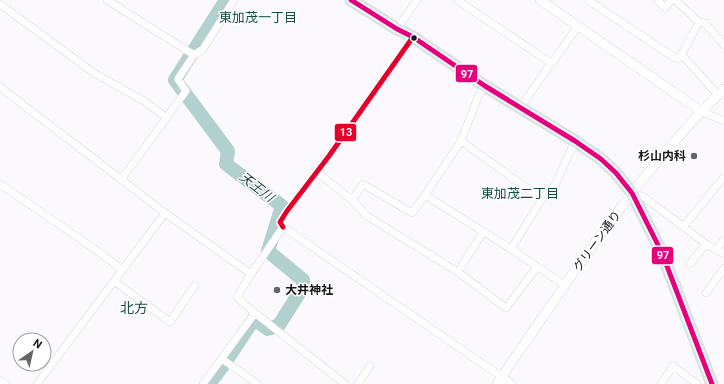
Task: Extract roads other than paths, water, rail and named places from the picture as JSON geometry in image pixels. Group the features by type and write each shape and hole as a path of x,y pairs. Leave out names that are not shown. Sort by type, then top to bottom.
{"highway":[{"path":"351,0 413,37 485,86 575,141 601,159 616,173 632,192 662,253 712,384"}],"street":[{"path":"107,0 194,55"},
{"path":"121,180 186,91 178,79 194,55 203,49 234,0"},
{"path":"398,29 417,0"},
{"path":"457,0 551,63"},
{"path":"588,0 675,58 680,59 699,22"},
{"path":"658,0 665,8 672,0"},
{"path":"675,0 699,22 705,23 724,45"},
{"path":"546,2 577,27 701,111 724,121"},
{"path":"0,4 94,73 144,101 167,118"},
{"path":"520,108 577,27"},
{"path":"413,37 280,222 283,227 500,380 511,384"},
{"path":"682,55 721,92"},
{"path":"352,200 363,184 412,213 461,141 478,97 485,86"},
{"path":"2,91 165,213 251,274"},
{"name":"グリーン通り","path":"500,380 565,285 632,192 701,111 721,92"},
{"path":"461,141 542,198"},
{"path":"511,249 542,198 555,185 575,141"},
{"path":"317,172 352,200 368,216 458,272 506,308 537,267"},
{"path":"683,227 724,177"},
{"path":"0,184 102,254 122,270"},
{"path":"632,192 644,197 706,244 724,254"},
{"path":"425,195 565,285"},
{"path":"37,384 165,213"},
{"path":"283,227 237,297 254,313 345,384"},
{"path":"458,272 483,232"},
{"path":"716,250 724,240"},
{"path":"690,264 706,244"},
{"path":"706,293 724,268"},
{"path":"114,281 170,322 194,285"},
{"path":"203,384 254,313"},
{"path":"222,359 258,384"},
{"path":"358,384 370,366"},
{"path":"661,384 673,366 697,384"},
{"path":"0,380 6,384"}],"waterway":[{"name":"天王川","path":"209,384 254,319 268,329 279,325 303,287 303,280 268,251 282,206 226,164 228,151 175,80 226,0"}],"place":[{"name":"杉山内科","path":"694,156"},
{"name":"大井神社","path":"277,290"}],"district":[{"name":"東加茂一丁目","path":"258,17"},
{"name":"東加茂二丁目","path":"520,193"},
{"name":"北方","path":"134,308"}]}
